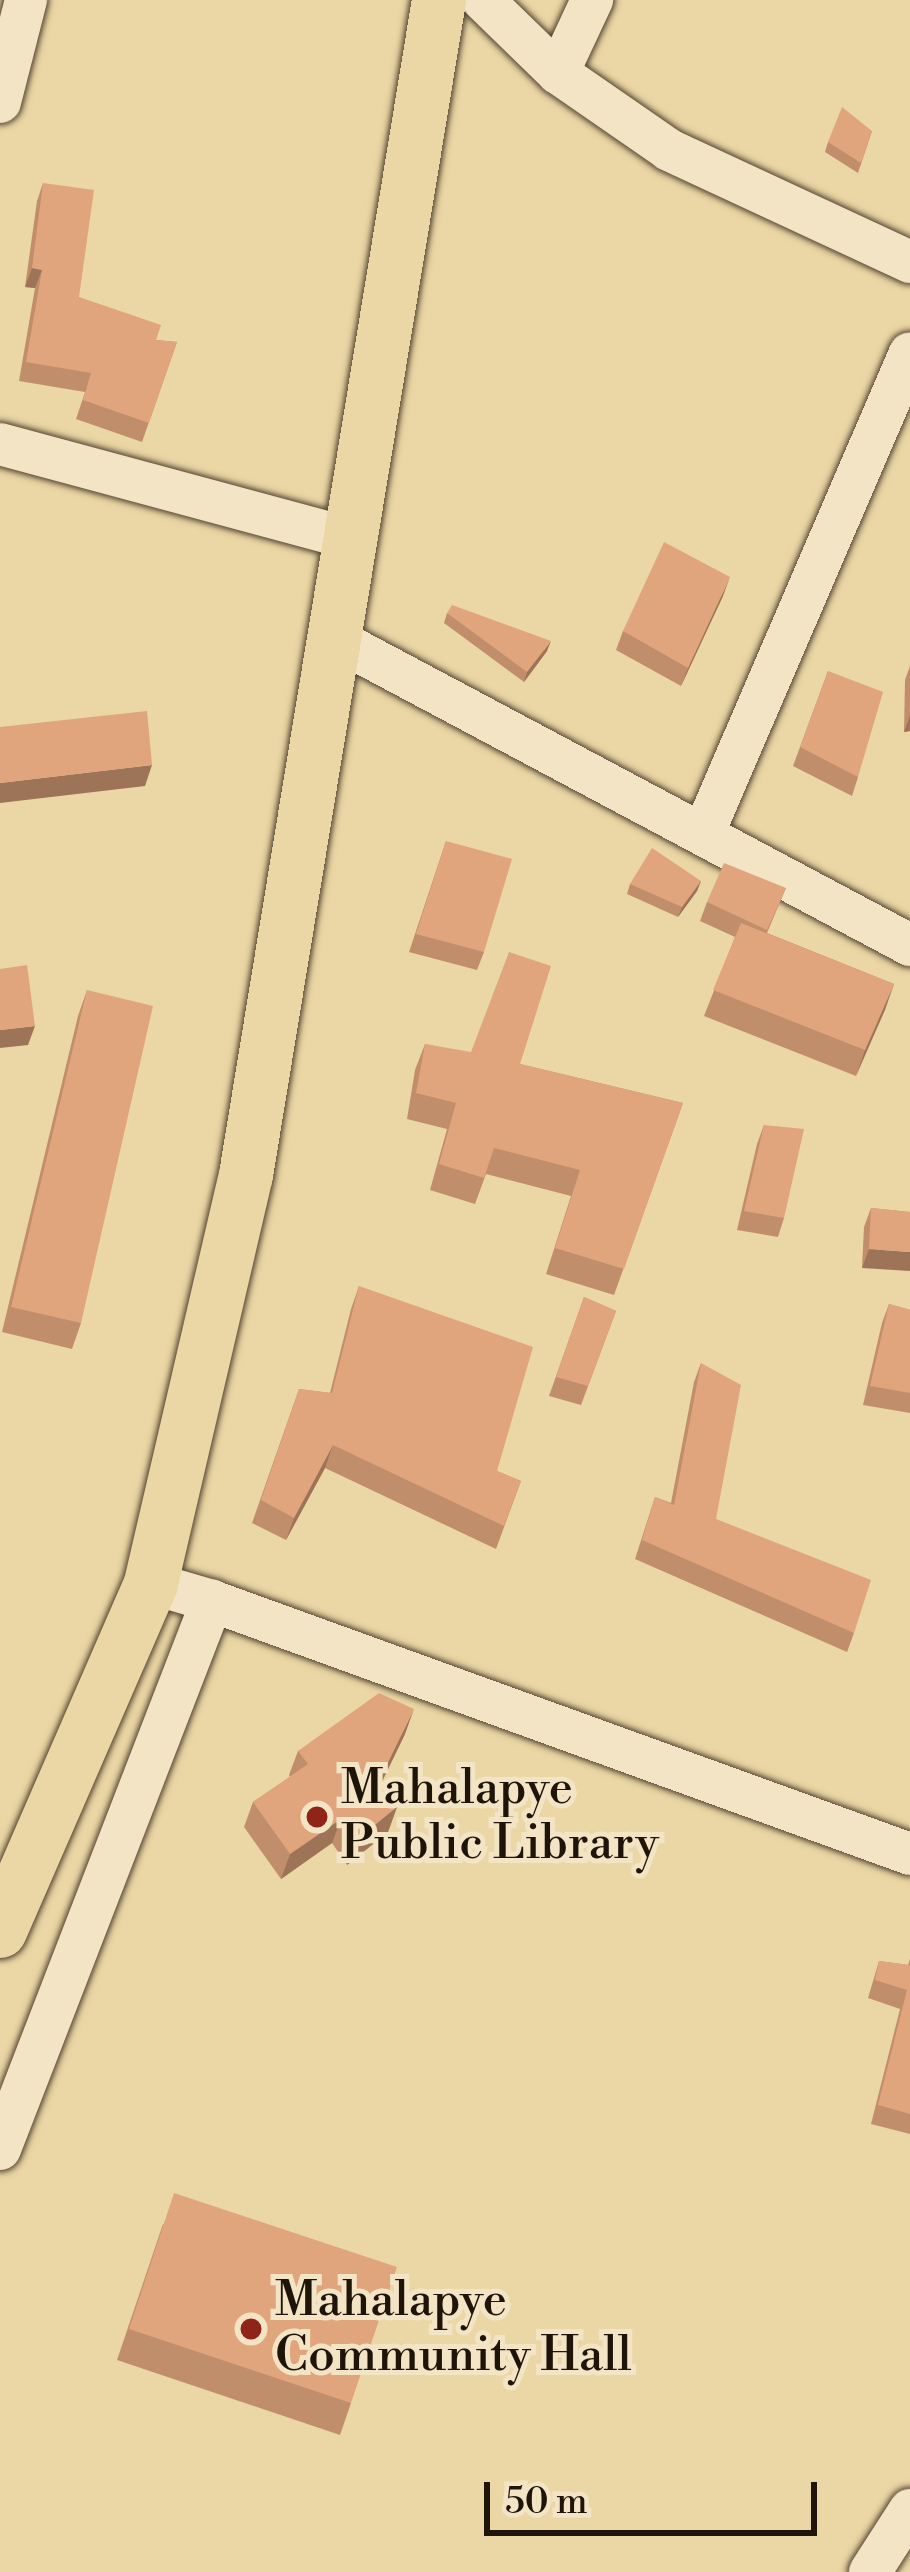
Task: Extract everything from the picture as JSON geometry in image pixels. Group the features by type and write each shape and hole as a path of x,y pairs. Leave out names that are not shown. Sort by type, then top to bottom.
{"main road":[{"path":"0,1930 152,1582 246,1175 339,641 351,539 439,0"}],"street":[{"path":"0,102 26,0"},
{"path":"483,0 558,73 669,150 910,262"},
{"path":"558,73 592,0"},
{"path":"704,832 910,353"},
{"path":"0,444 351,539"},
{"path":"339,641 910,945"},
{"path":"152,1582 910,1855"},
{"path":"0,2150 212,1601"},
{"path":"870,2572 910,2510"}],"building":[{"path":"842,107 872,131 861,163 828,142"},
{"path":"43,183 94,190 79,297 161,325 156,340 177,342 149,423 83,400 91,373 26,362 42,270 32,268"},
{"path":"664,542 730,577 688,668 623,631"},
{"path":"452,605 551,641 527,672 447,613"},
{"path":"828,671 883,692 858,777 800,747"},
{"path":"147,711 152,765 0,783 0,727"},
{"path":"446,841 512,859 484,952 416,934"},
{"path":"652,848 701,881 682,907 630,884"},
{"path":"724,863 786,888 767,930 707,902"},
{"path":"741,923 894,984 865,1050 713,990"},
{"path":"509,952 551,966 520,1064 683,1103 624,1269 555,1248 580,1170 494,1148 484,1178 439,1164 456,1103 416,1093 425,1044 471,1052"},
{"path":"27,965 35,1026 0,1030 0,969"},
{"path":"87,990 153,1006 81,1323 11,1307"},
{"path":"764,1125 804,1129 784,1218 744,1211"},
{"path":"871,1208 910,1212 910,1252 869,1249"},
{"path":"359,1286 533,1347 497,1471 521,1481 504,1526 333,1445 294,1518 261,1500 299,1389 332,1393"},
{"path":"584,1297 616,1311 588,1386 556,1377"},
{"path":"889,1304 910,1310 910,1393 870,1386"},
{"path":"701,1363 741,1385 716,1519 871,1580 854,1633 642,1540 655,1497 674,1505"},
{"path":"379,1693 414,1709 378,1783 397,1807 356,1840 341,1819 290,1854 253,1802 308,1764 298,1751"},
{"path":"879,1961 910,1965 910,2114 878,2105 907,1990 875,1980"},
{"name":"Mahalapye Community Hall","path":"174,2193 397,2267 351,2403 129,2329"}],"place":[{"name":"Mahalapye Public Library","path":"317,1817"},
{"name":"Mahalapye Community Hall","path":"251,2329"}]}
